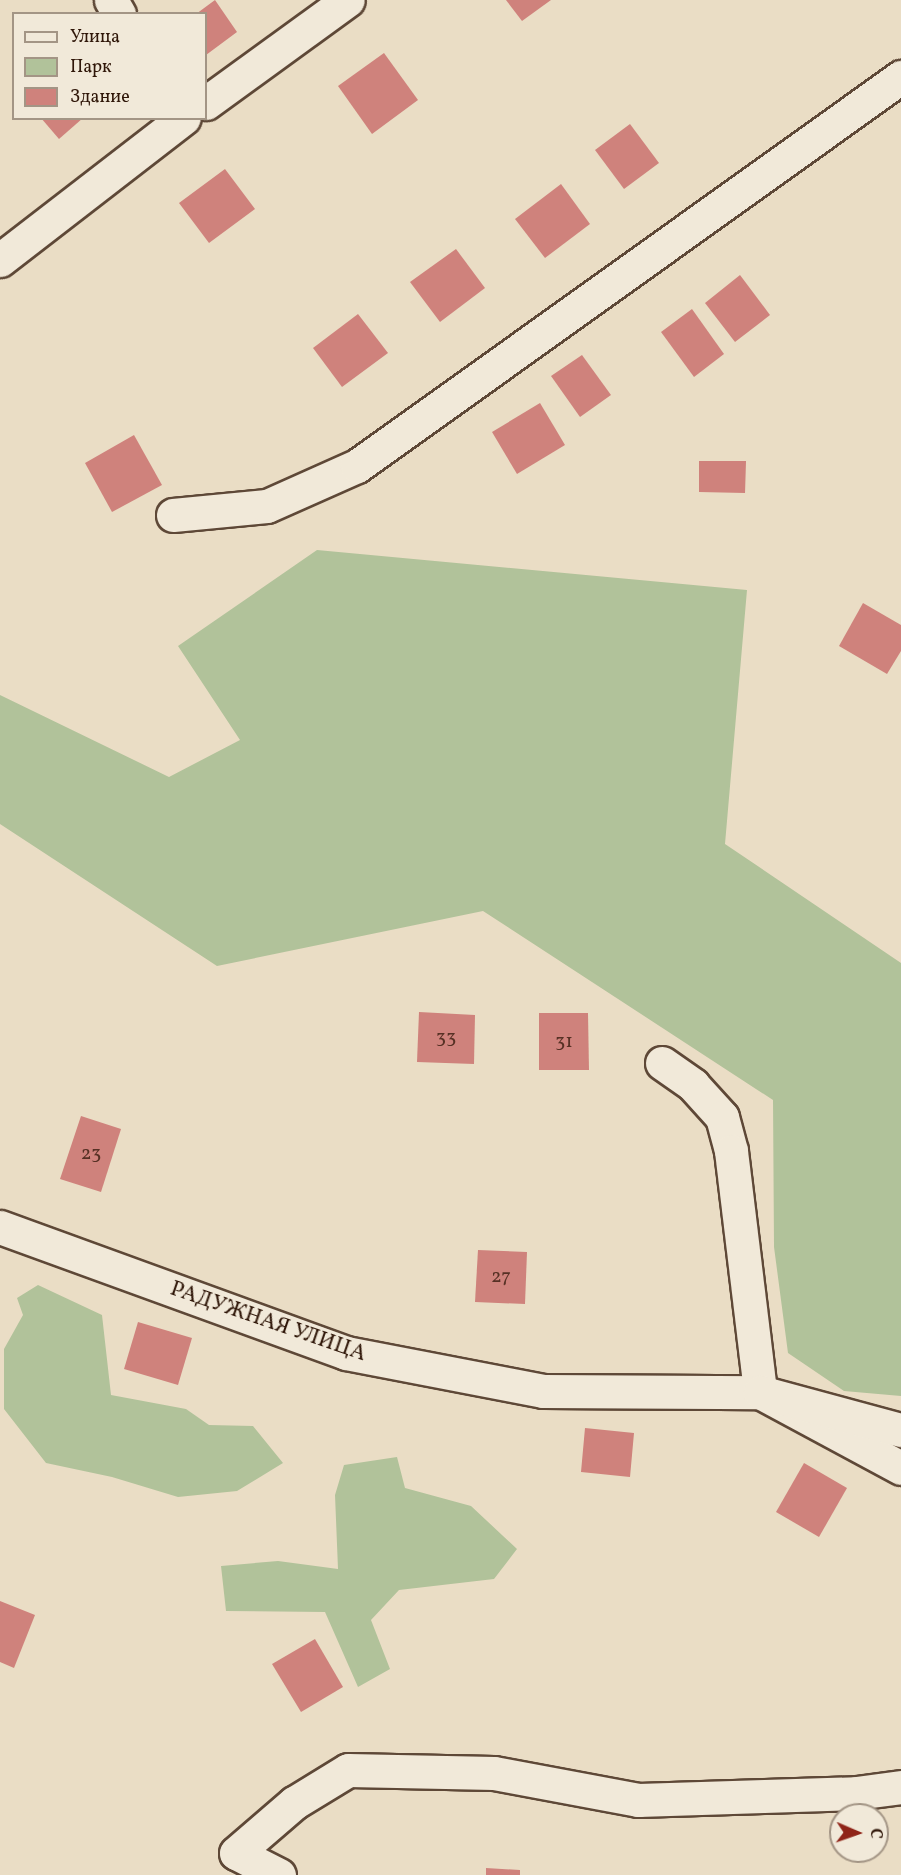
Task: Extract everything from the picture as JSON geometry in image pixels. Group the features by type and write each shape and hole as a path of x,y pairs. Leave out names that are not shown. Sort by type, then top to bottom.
{"street":[{"path":"207,102 348,0"},
{"path":"173,515 267,506 357,466 901,77"},
{"path":"0,260 181,120"},
{"path":"662,1063 693,1085 722,1117 731,1151 760,1392"},
{"name":"РАДУЖНАЯ УЛИЦА","path":"0,1227 346,1353 543,1391 760,1392"},
{"path":"760,1392 901,1430"},
{"path":"760,1392 901,1468"},
{"path":"279,1875 236,1853 294,1803 348,1770 494,1773 638,1800 856,1793 901,1787"}],"green space":[{"path":"317,550 747,590 725,844 901,963 901,1396 844,1391 788,1353 774,1247 773,1100 483,911 217,966 0,824 0,695 169,777 240,740 178,646"},
{"path":"38,1285 102,1315 111,1395 186,1409 209,1425 253,1426 283,1463 237,1491 178,1497 112,1477 46,1463 4,1409 4,1349 23,1315 17,1298"},
{"path":"397,1457 405,1488 471,1506 517,1549 494,1579 399,1590 371,1620 390,1669 358,1687 325,1612 226,1611 221,1566 278,1561 338,1569 335,1495 344,1465"}],"building":[{"path":"215,0 237,32 207,54 207,12 199,12"},
{"path":"506,0 551,0 522,21"},
{"path":"384,53 418,100 372,134 338,86"},
{"path":"43,120 81,120 59,139"},
{"path":"630,124 659,163 624,189 595,150"},
{"path":"225,169 255,209 209,243 179,203"},
{"path":"561,184 590,224 545,258 515,219"},
{"path":"456,249 485,288 440,322 410,282"},
{"path":"740,275 770,315 735,342 705,303"},
{"path":"692,309 724,354 694,377 661,332"},
{"path":"358,314 388,353 342,387 313,348"},
{"path":"582,355 611,395 580,417 551,376"},
{"path":"540,403 565,445 517,474 492,432"},
{"path":"134,435 162,485 112,512 85,463"},
{"path":"699,461 746,461 745,493 699,492"},
{"path":"863,603 901,625 901,651 887,674 839,646"},
{"path":"419,1012 475,1015 474,1064 417,1062"},
{"path":"539,1013 588,1013 589,1070 539,1070"},
{"path":"81,1116 121,1129 101,1192 60,1179"},
{"path":"478,1250 527,1252 525,1304 475,1302"},
{"path":"138,1322 192,1338 178,1385 124,1369"},
{"path":"585,1428 634,1433 630,1477 581,1472"},
{"path":"804,1463 847,1488 819,1537 776,1512"},
{"path":"0,1601 35,1615 14,1668 0,1662"},
{"path":"315,1639 343,1687 301,1712 272,1664"},
{"path":"486,1868 520,1870 520,1875 486,1875"}]}
